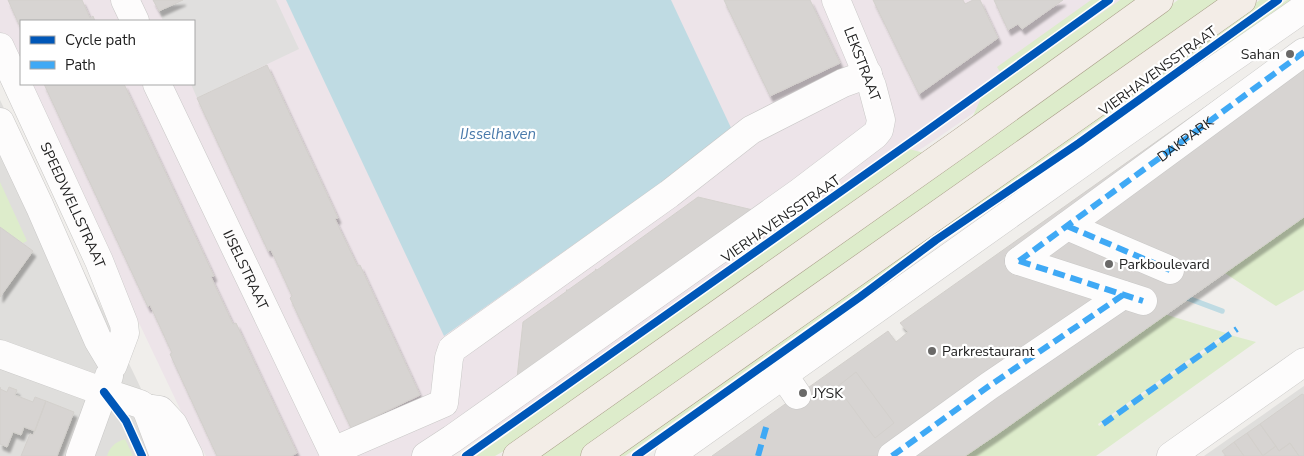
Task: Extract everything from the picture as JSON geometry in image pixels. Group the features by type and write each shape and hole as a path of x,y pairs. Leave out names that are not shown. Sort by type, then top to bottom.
{"main road":[{"path":"517,456 1159,0"},
{"name":"VIERHAVENSSTRAAT","path":"595,456 1242,0"}],"street":[{"path":"125,0 135,20"},
{"name":"LEKSTRAAT","path":"836,0 868,74 880,113 879,130"},
{"path":"669,456 791,386 1081,163 1304,8"},
{"name":"SPEEDWELLSTRAAT","path":"0,47 99,261 124,324 125,333 80,456"},
{"name":"DAKPARK","path":"892,456 989,386 1133,298 1019,261 1304,52"},
{"path":"334,454 444,403 449,358 452,349 669,194 751,130 843,84 868,74"},
{"name":"IJSELSTRAAT","path":"157,85 334,454"},
{"path":"0,122 40,206 98,340 113,365"},
{"name":"VIERHAVENSSTRAAT","path":"426,456 792,197 875,135 879,130"},
{"path":"1067,226 1170,270"},
{"path":"0,354 140,404 146,408 160,410 179,435 189,456"},
{"path":"1171,456 1304,362"},
{"path":"146,408 164,456"}],"shaded area":[{"path":"0,0 1136,0 936,139 453,456 206,456 181,411 25,85 195,85 195,20 20,20 20,75 0,33"},
{"path":"183,0 276,0 299,49 197,98 191,85 195,85 195,20 163,20 159,11"},
{"path":"0,100 135,376 173,456 0,456"},
{"path":"1304,386 1304,456 1204,456"}],"green space":[{"path":"1091,0 1101,0 1000,72 997,67"},
{"path":"1120,0 1145,0 970,123 981,98"},
{"path":"1178,0 1226,0 582,456 534,456"},
{"path":"1260,0 1269,0 625,456 616,456"},
{"path":"1287,0 1298,0 1211,57 1212,53"},
{"path":"1304,62 1304,290 1276,306 1195,254"},
{"path":"909,149 928,154 520,442 495,456 476,456"},
{"path":"0,182 27,241 23,243 0,227"},
{"path":"1138,306 1226,333 1098,424 1099,426 1230,335 1256,342 1096,456 915,456"},
{"path":"125,439 133,456 107,456 113,445"}],"water":[{"name":"IJsselhaven","path":"286,0 671,0 733,132 444,336"}],"building":[{"path":"8,0 82,0 90,18 93,16 95,20 20,20 20,27"},
{"path":"153,0 183,0 159,11"},
{"path":"724,0 810,0 840,63 770,96"},
{"path":"873,0 963,0 965,4 973,0 980,0 998,38 919,94"},
{"path":"994,0 1063,0 1022,29 1018,24 1008,30"},
{"name":"Parkboulevard","path":"1304,37 1304,217 996,435 965,456 712,456 888,331 896,342 908,332 900,323"},
{"path":"267,65 338,218 335,219 357,266 360,265 420,395 351,428 290,298 292,296 271,250 268,251 197,98"},
{"path":"44,85 124,85 214,276 211,277 233,324 236,323 297,453 291,456 217,456 170,354 172,353 150,305 148,307"},
{"path":"698,197 753,210 517,378 523,322"},
{"path":"0,227 33,251 0,297"},
{"path":"856,372 894,423 875,438 837,387"},
{"path":"9,387 17,390 15,395 33,402 35,397 46,401 35,431 24,427 21,435 13,432 7,447 0,444 0,389 7,392"},
{"path":"1302,394 1304,395 1304,456 1299,456 1290,443 1279,451 1260,424"},
{"path":"46,401 74,412 57,456 21,456 30,434 33,435"},
{"path":"1260,424 1276,446 1263,456 1247,433"},
{"path":"1247,433 1263,456 1244,456 1234,442"},
{"path":"1234,442 1244,456 1226,456 1222,451"},
{"path":"1290,443 1299,456 1262,456 1276,446 1279,451"}],"waterway":[{"path":"1182,296 1222,311"}],"marked path":[{"path":"1019,261 1304,52"},
{"path":"1067,226 1170,270"},
{"path":"1019,261 1143,301"},
{"path":"892,456 989,386 1123,295"},
{"path":"1103,424 1237,329"},
{"path":"758,456 767,424"}],"cycle path":[{"path":"466,456 1109,0"},
{"path":"636,456 860,297 936,240 1079,143 1278,0"},
{"path":"104,392 126,421 142,456"}],"place":[{"name":"Sahan","path":"1290,54"},
{"name":"Parkboulevard","path":"1109,264"},
{"name":"Parkrestaurant","path":"932,351"},
{"name":"JYSK","path":"803,393"}]}
